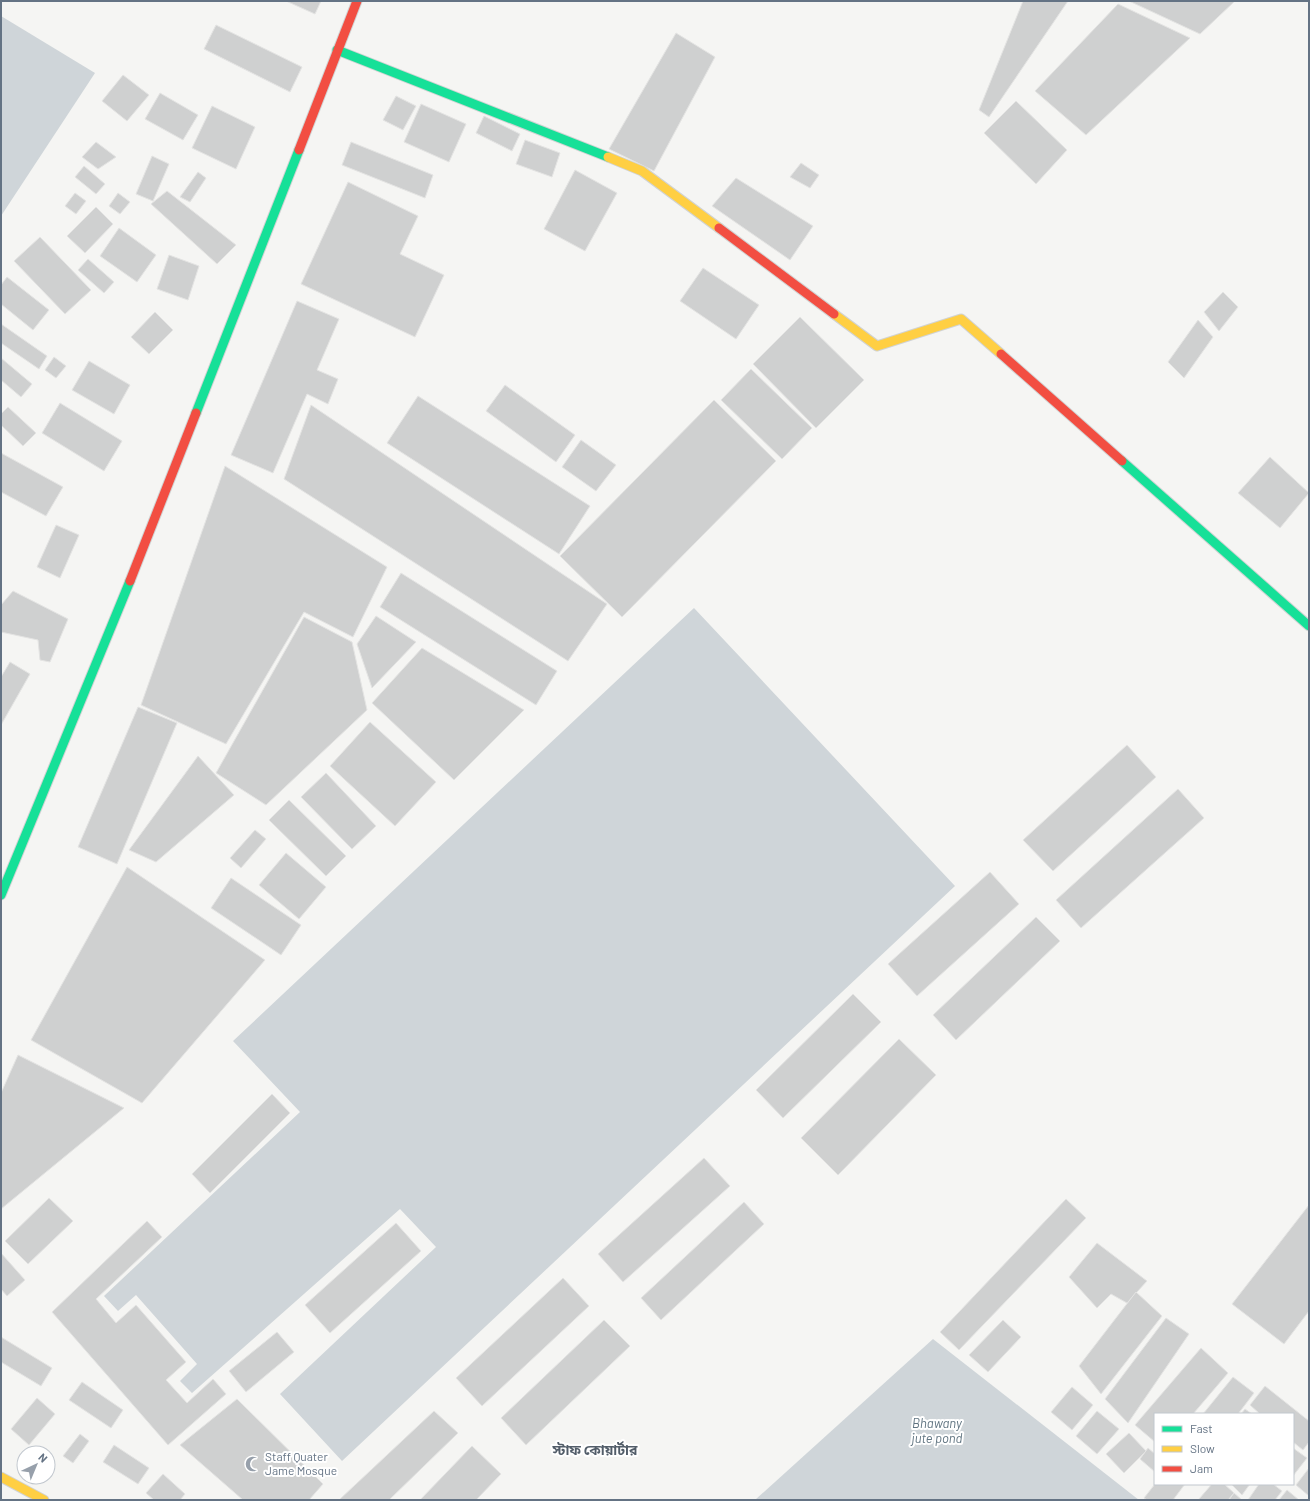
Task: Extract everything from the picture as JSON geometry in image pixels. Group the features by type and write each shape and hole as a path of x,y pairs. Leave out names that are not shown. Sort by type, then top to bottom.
{"street":[{"path":"1,895 107,640 357,1"},
{"path":"337,50 642,171 877,346 962,319 1309,626"},
{"path":"1,1477 44,1500"}],"water":[{"path":"1,16 95,73 1,216"},
{"path":"694,608 955,886 342,1461 280,1394 436,1247 400,1209 192,1393 180,1381 197,1364 136,1295 118,1311 104,1296 300,1112 233,1041"},
{"name":"Bhawany jute pond","path":"933,1339 1139,1500 755,1500"}],"building":[{"path":"286,1 321,1 315,14"},
{"path":"1023,1 1068,1 989,117 979,110"},
{"path":"1129,1 1235,1 1200,34"},
{"path":"1118,4 1190,38 1086,135 1035,91"},
{"path":"216,25 302,67 290,92 204,49"},
{"path":"676,33 715,57 654,171 609,149"},
{"path":"123,75 149,95 127,121 102,101"},
{"path":"160,93 198,115 183,140 145,119"},
{"path":"396,96 416,106 403,130 383,120"},
{"path":"1016,101 1067,150 1036,184 984,133"},
{"path":"421,104 466,124 449,162 404,142"},
{"path":"212,106 255,127 236,169 192,148"},
{"path":"484,116 520,134 512,151 476,133"},
{"path":"525,140 560,153 552,177 516,164"},
{"path":"96,142 116,157 98,169 82,157"},
{"path":"351,142 433,175 425,198 342,165"},
{"path":"152,156 169,164 153,201 136,194"},
{"path":"801,163 819,175 810,188 790,177"},
{"path":"84,166 105,184 96,194 75,177"},
{"path":"575,170 617,193 585,251 544,229"},
{"path":"198,172 206,178 190,202 180,197"},
{"path":"736,178 813,226 790,260 712,206"},
{"path":"348,182 418,216 400,254 444,275 415,337 301,284"},
{"path":"167,191 236,245 217,264 151,204"},
{"path":"75,193 86,201 76,214 65,206"},
{"path":"118,193 130,202 120,214 109,206"},
{"path":"96,207 113,224 85,253 67,236"},
{"path":"119,228 156,255 137,282 100,256"},
{"path":"40,237 91,290 65,314 14,261"},
{"path":"169,255 199,266 188,300 157,289"},
{"path":"88,259 114,282 104,293 78,270"},
{"path":"703,268 759,305 736,339 680,301"},
{"path":"7,277 49,310 33,330 1,304 1,285"},
{"path":"1223,292 1238,307 1219,331 1204,312"},
{"path":"297,301 339,319 317,370 338,379 328,404 307,394 273,473 231,455"},
{"path":"155,312 173,330 149,354 131,337"},
{"path":"800,317 864,380 816,428 753,364"},
{"path":"1198,320 1213,337 1184,378 1168,362"},
{"path":"1,324 47,356 39,369 1,343"},
{"path":"54,357 66,366 56,378 45,370"},
{"path":"1,358 32,384 21,397 1,380"},
{"path":"89,361 130,385 114,414 72,390"},
{"path":"751,369 812,428 782,459 721,400"},
{"path":"505,385 575,435 556,462 486,411"},
{"path":"418,396 590,506 559,554 387,443"},
{"path":"714,400 776,461 622,617 560,556"},
{"path":"60,403 122,441 104,471 42,433"},
{"path":"311,405 607,604 568,661 284,479"},
{"path":"8,407 36,433 23,446 1,425 1,414"},
{"path":"581,440 616,465 596,491 562,467"},
{"path":"1,453 63,487 46,516 1,492"},
{"path":"1270,457 1309,493 1280,528 1238,493"},
{"path":"225,466 387,567 353,637 304,612 226,744 141,705"},
{"path":"56,525 79,535 60,578 37,567"},
{"path":"401,573 557,671 536,705 380,607"},
{"path":"13,591 68,619 50,662 40,660 38,640 1,632 1,605"},
{"path":"376,616 416,642 372,688 357,644"},
{"path":"304,617 352,642 367,710 266,805 216,773"},
{"path":"422,648 524,710 454,780 372,703"},
{"path":"10,662 30,674 1,725 1,677"},
{"path":"138,707 177,723 117,864 78,847"},
{"path":"370,722 436,782 395,826 330,766"},
{"path":"1127,745 1156,777 1053,871 1023,840"},
{"path":"198,756 234,795 156,862 129,850"},
{"path":"326,773 376,826 352,849 301,797"},
{"path":"1178,789 1204,818 1081,928 1056,900"},
{"path":"289,800 346,856 326,876 269,820"},
{"path":"255,830 266,839 241,868 230,858"},
{"path":"286,853 326,887 299,919 259,885"},
{"path":"127,867 265,960 142,1103 31,1040"},
{"path":"990,872 1019,904 917,996 888,964"},
{"path":"231,878 301,925 281,955 211,908"},
{"path":"1036,917 1060,941 956,1040 933,1015"},
{"path":"853,994 881,1022 783,1118 756,1090"},
{"path":"899,1039 936,1075 838,1175 801,1138"},
{"path":"18,1055 124,1108 1,1209 1,1093"},
{"path":"272,1094 290,1113 210,1193 192,1174"},
{"path":"704,1158 730,1186 623,1282 598,1254"},
{"path":"49,1198 73,1221 28,1264 5,1241"},
{"path":"1066,1199 1086,1218 959,1350 940,1332"},
{"path":"744,1202 764,1224 661,1320 641,1298"},
{"path":"1309,1205 1309,1311 1284,1344 1232,1304"},
{"path":"147,1221 162,1237 96,1299 116,1323 136,1305 186,1362 166,1380 187,1403 213,1379 226,1394 168,1445 52,1312"},
{"path":"396,1223 421,1251 330,1333 305,1305"},
{"path":"1097,1243 1147,1281 1127,1303 1111,1294 1097,1308 1069,1277"},
{"path":"1,1253 25,1280 7,1296 1,1289"},
{"path":"563,1278 589,1306 482,1406 456,1378"},
{"path":"1136,1292 1162,1316 1101,1394 1079,1366"},
{"path":"1166,1318 1189,1334 1128,1423 1105,1399"},
{"path":"604,1320 630,1346 526,1445 501,1418"},
{"path":"1003,1320 1021,1337 988,1372 969,1355"},
{"path":"277,1332 294,1352 246,1392 229,1371"},
{"path":"1,1337 52,1368 41,1386 1,1362"},
{"path":"1201,1348 1228,1373 1194,1413 1154,1413 1154,1441 1135,1425"},
{"path":"1233,1377 1254,1393 1239,1413 1204,1413"},
{"path":"82,1382 123,1410 111,1428 69,1400"},
{"path":"1265,1386 1309,1421 1309,1442 1303,1450 1294,1443 1294,1413 1259,1413 1250,1405"},
{"path":"1072,1387 1093,1405 1072,1430 1051,1412"},
{"path":"37,1398 55,1414 29,1445 11,1429"},
{"name":"Staff Quater Jame Mosque","path":"237,1399 323,1484 309,1500 243,1500 180,1445"},
{"path":"1245,1409 1251,1413 1242,1413"},
{"path":"434,1411 458,1433 389,1500 339,1500"},
{"path":"1097,1411 1119,1429 1097,1454 1076,1436"},
{"path":"1129,1433 1146,1451 1124,1473 1106,1454"},
{"path":"80,1434 89,1441 73,1463 63,1456"},
{"path":"114,1445 149,1468 138,1484 103,1462"},
{"path":"472,1446 501,1474 476,1500 420,1500"},
{"path":"1148,1448 1154,1453 1154,1471 1140,1459"},
{"path":"1294,1449 1307,1458 1294,1475"},
{"path":"1309,1468 1309,1496 1296,1485"},
{"path":"163,1474 185,1494 180,1500 154,1500 146,1493"},
{"path":"1154,1485 1184,1485 1173,1500 1147,1500 1144,1498"},
{"path":"1211,1485 1225,1485 1234,1493 1228,1500 1199,1499"},
{"path":"1232,1485 1249,1485 1242,1495"},
{"path":"1258,1485 1274,1485 1282,1491 1275,1500 1248,1500"},
{"path":"1287,1490 1299,1500 1279,1500"},
{"path":"1234,1493 1242,1500 1229,1500"}],"traffic: fast":[{"path":"337,50 608,157"},
{"path":"196,413 299,150"},
{"path":"1122,461 1309,626"},
{"path":"1,895 130,581"}],"traffic: slow":[{"path":"608,157 642,171 719,228"},
{"path":"834,314 877,346 961,319 1001,354"},
{"path":"1,1477 44,1500"}],"traffic: jam":[{"path":"299,150 357,1"},
{"path":"719,228 834,314"},
{"path":"1001,354 1122,461"},
{"path":"130,581 196,413"}],"place":[{"name":"Staff Quater Jame Mosque","path":"253,1464"}],"district":[{"name":"স্টাফ কোয়ার্টার","path":"595,1450"}]}
